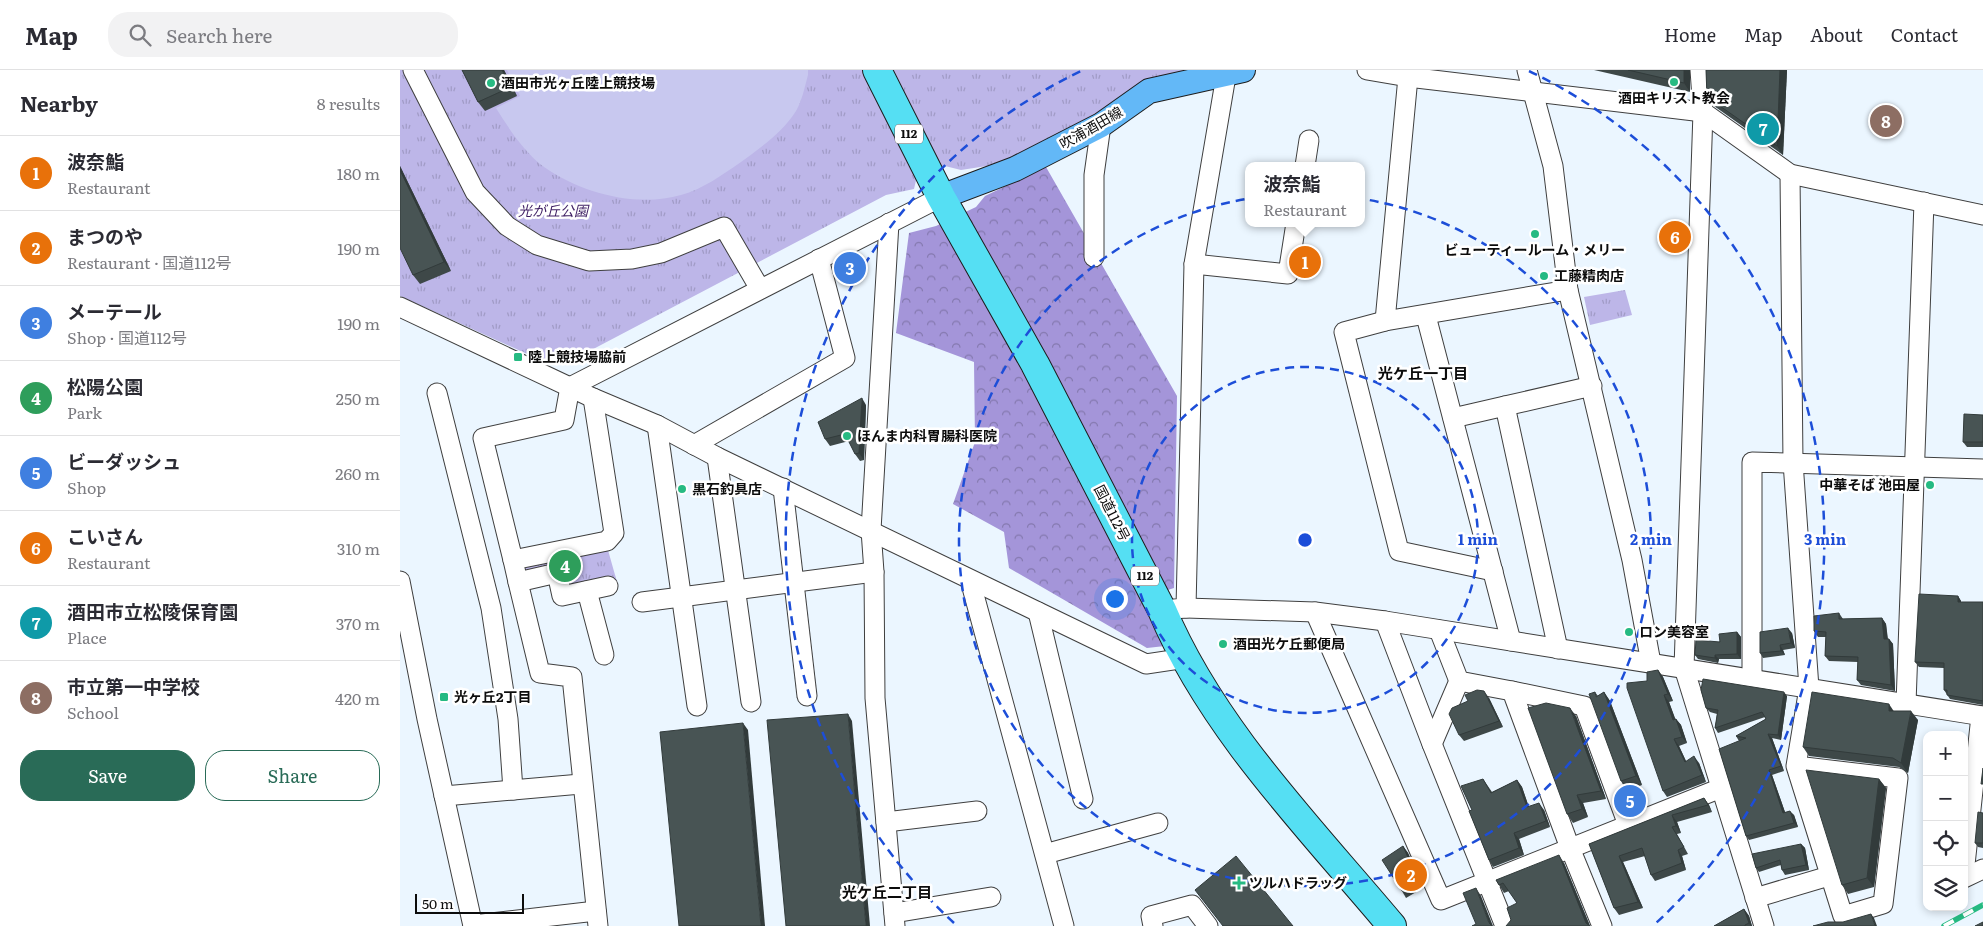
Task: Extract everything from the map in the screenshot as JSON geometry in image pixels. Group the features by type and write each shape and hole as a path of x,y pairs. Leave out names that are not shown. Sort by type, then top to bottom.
{"highway":[{"name":"国道112号","path":"877,70 941,197 1174,609 1173,636 1202,687 1244,749 1392,926"}],"main road":[{"name":"吹浦酒田線","path":"941,197 1015,169 1101,125 1149,91 1233,71"}],"street":[{"path":"413,70 475,192 507,226 537,246 589,261 632,259 661,253 724,227 760,290"},
{"path":"1367,70 1408,77 1532,90 1703,112 1790,174 1983,214"},
{"path":"1527,70 1553,166 1568,290 1632,560 1651,663"},
{"path":"1700,70 1703,112 1684,668 1764,926"},
{"path":"1233,71 1194,264 1174,609 1315,612 1385,621 1982,716 1965,866"},
{"path":"1385,321 1408,77"},
{"path":"1094,257 1094,175 1101,125"},
{"path":"1306,162 1309,140"},
{"path":"1790,174 1793,462 1809,688 1796,766 1829,876 1846,921 1883,904 1898,778 1796,766"},
{"path":"570,387 941,197"},
{"path":"1906,704 1924,202"},
{"path":"889,224 871,530 874,572 875,698 894,920 992,897"},
{"path":"1194,264 1288,274 1295,227"},
{"path":"694,445 845,358 819,259"},
{"path":"1493,571 1399,551 1344,332 1385,321 1426,316 1568,290"},
{"path":"400,307 593,398 657,425 717,457 1146,664 1186,658"},
{"path":"1426,316 1511,641"},
{"path":"1453,418 1592,386"},
{"path":"400,581 473,926 597,919 581,784 572,677 540,673 483,438 564,420 570,387"},
{"path":"437,393 491,608 508,719 513,790"},
{"path":"513,560 607,541 614,533 593,398"},
{"path":"1505,406 1558,648"},
{"path":"657,425 697,706"},
{"path":"717,457 752,702"},
{"path":"1752,679 1752,462 1983,469"},
{"path":"783,488 807,696"},
{"path":"642,602 874,572"},
{"path":"518,582 557,574 562,596 608,586"},
{"path":"970,580 1064,926"},
{"path":"587,591 604,655"},
{"path":"1038,612 1083,799"},
{"path":"1315,612 1441,900 1721,788"},
{"path":"1385,621 1505,926"},
{"path":"1432,744 1459,681 1439,630"},
{"path":"1459,681 1584,706 1628,825"},
{"path":"1512,691 1570,848 1602,926"},
{"path":"444,796 581,784"},
{"path":"886,822 977,811"},
{"path":"1045,854 1158,823"},
{"path":"1968,876 1983,869"},
{"path":"1755,898 1829,876"},
{"path":"1153,926 1150,916 1192,905 1208,926"}],"green space":[{"name":"光が丘公園","path":"400,70 1209,70 1143,88 1006,163 961,170 945,166 918,172 914,189 886,195 568,362 547,363 400,296"},
{"path":"1046,167 1177,396 1174,588 1143,598 1165,646 1147,648 1009,568 1004,532 953,504 975,442 974,362 896,333 909,233 936,226 976,207 985,196"},
{"path":"1625,290 1632,315 1590,325 1584,297"},
{"path":"606,543 617,582 564,593 556,571 520,580 516,561"}],"shaded area":[{"path":"507,70 808,70 808,75 802,98 791,119 778,133 756,151 719,177 697,189 664,199 646,200 610,196 592,191 559,176 537,161 517,140 496,108 520,96"}],"building":[{"name":"酒田市光ヶ丘陸上競技場","path":"462,70 502,70 511,87 478,102"},
{"path":"1628,70 1684,70 1684,83"},
{"path":"1706,70 1780,70 1777,146 1707,97"},
{"path":"400,170 444,262 413,275 400,248"},
{"path":"862,398 859,453 855,454 845,434 825,439 818,422"},
{"path":"1964,414 1983,415 1983,442 1963,442"},
{"path":"1919,594 1958,596 1958,602 1983,602 1983,701 1947,695 1947,690 1944,690 1944,663 1915,662"},
{"path":"1839,613 1839,619 1882,618 1884,639 1889,639 1891,685 1857,680 1858,657 1825,656 1826,632 1814,631 1814,616"},
{"path":"1788,628 1791,643 1780,645 1781,651 1760,653 1760,632"},
{"path":"1737,632 1737,654 1715,655 1715,658 1695,655 1696,640 1720,642 1719,634"},
{"path":"1658,670 1668,694 1664,695 1673,720 1676,719 1682,737 1674,739 1685,762 1694,756 1702,775 1663,791 1627,688 1627,683 1647,681 1647,672"},
{"path":"1703,679 1784,692 1778,735 1768,734 1781,766 1769,770 1783,813 1790,811 1794,823 1746,836 1719,749 1746,738 1736,736 1766,719 1762,712 1715,728 1718,710 1706,708 1701,690"},
{"path":"1477,690 1484,691 1499,721 1459,735 1449,714 1452,708 1468,701 1465,695"},
{"path":"1595,692 1596,697 1604,692 1636,776 1621,781 1589,694"},
{"path":"1812,692 1889,704 1889,711 1911,711 1901,763 1893,758 1803,747"},
{"path":"1546,703 1570,708 1601,791 1577,795 1582,809 1567,814 1528,708"},
{"path":"848,714 866,926 786,926 767,720"},
{"path":"743,723 761,926 679,926 660,732"},
{"path":"1983,768 1983,784 1981,784"},
{"path":"1806,770 1879,779 1867,878 1842,885"},
{"path":"1483,779 1491,793 1517,780 1527,807 1539,803 1546,821 1514,833 1519,848 1489,860 1469,811 1472,810 1461,786"},
{"path":"1704,798 1708,805 1672,815 1676,826 1672,827 1684,847 1678,850 1682,863 1651,875 1642,848 1619,856 1638,902 1614,908 1589,844"},
{"path":"1978,812 1983,813 1983,843 1975,843"},
{"path":"1801,844 1806,865 1782,870 1780,860 1756,868 1752,854"},
{"path":"1403,846 1418,881 1402,891 1382,860"},
{"path":"1559,855 1586,923 1590,926 1506,926 1511,920 1507,908 1517,903 1503,883 1499,885 1496,880"},
{"name":"ツルハドラッグ","path":"1236,856 1293,926 1223,926 1195,890"},
{"path":"1476,888 1489,923 1492,926 1472,926 1476,924 1463,893"},
{"path":"1744,909 1749,923 1745,926 1714,926"},
{"path":"1871,914 1875,926 1813,926 1828,922 1843,922"},
{"path":"1983,922 1983,926 1975,926"}],"railway":[{"path":"1944,926 1983,905"}],"place":[{"name":"酒田キリスト教会","path":"1674,82"},
{"name":"酒田市光ヶ丘陸上競技場","path":"491,83"},
{"name":"市立第一中学校","path":"1886,121"},
{"name":"酒田市立松陵保育園","path":"1763,129"},
{"name":"ビューティールーム・メリー","path":"1535,234"},
{"name":"こいさん","path":"1675,237"},
{"name":"波奈鮨","path":"1305,262"},
{"name":"メーテール","path":"850,268"},
{"name":"工藤精肉店","path":"1544,276"},
{"name":"陸上競技場脇前","path":"518,357"},
{"name":"ほんま内科胃腸科医院","path":"847,436"},
{"name":"中華そば 池田屋","path":"1930,485"},
{"name":"黒石釣具店","path":"682,489"},
{"name":"松陽公園","path":"565,566"},
{"name":"ロン美容室","path":"1629,632"},
{"name":"酒田光ケ丘郵便局","path":"1223,644"},
{"name":"光ヶ丘2丁目","path":"444,697"},
{"name":"ビーダッシュ","path":"1630,801"},
{"name":"まつのや","path":"1411,875"},
{"name":"ツルハドラッグ","path":"1239,883"}],"district":[{"name":"光ケ丘一丁目","path":"1423,374"},
{"name":"光ケ丘二丁目","path":"887,893"}]}
